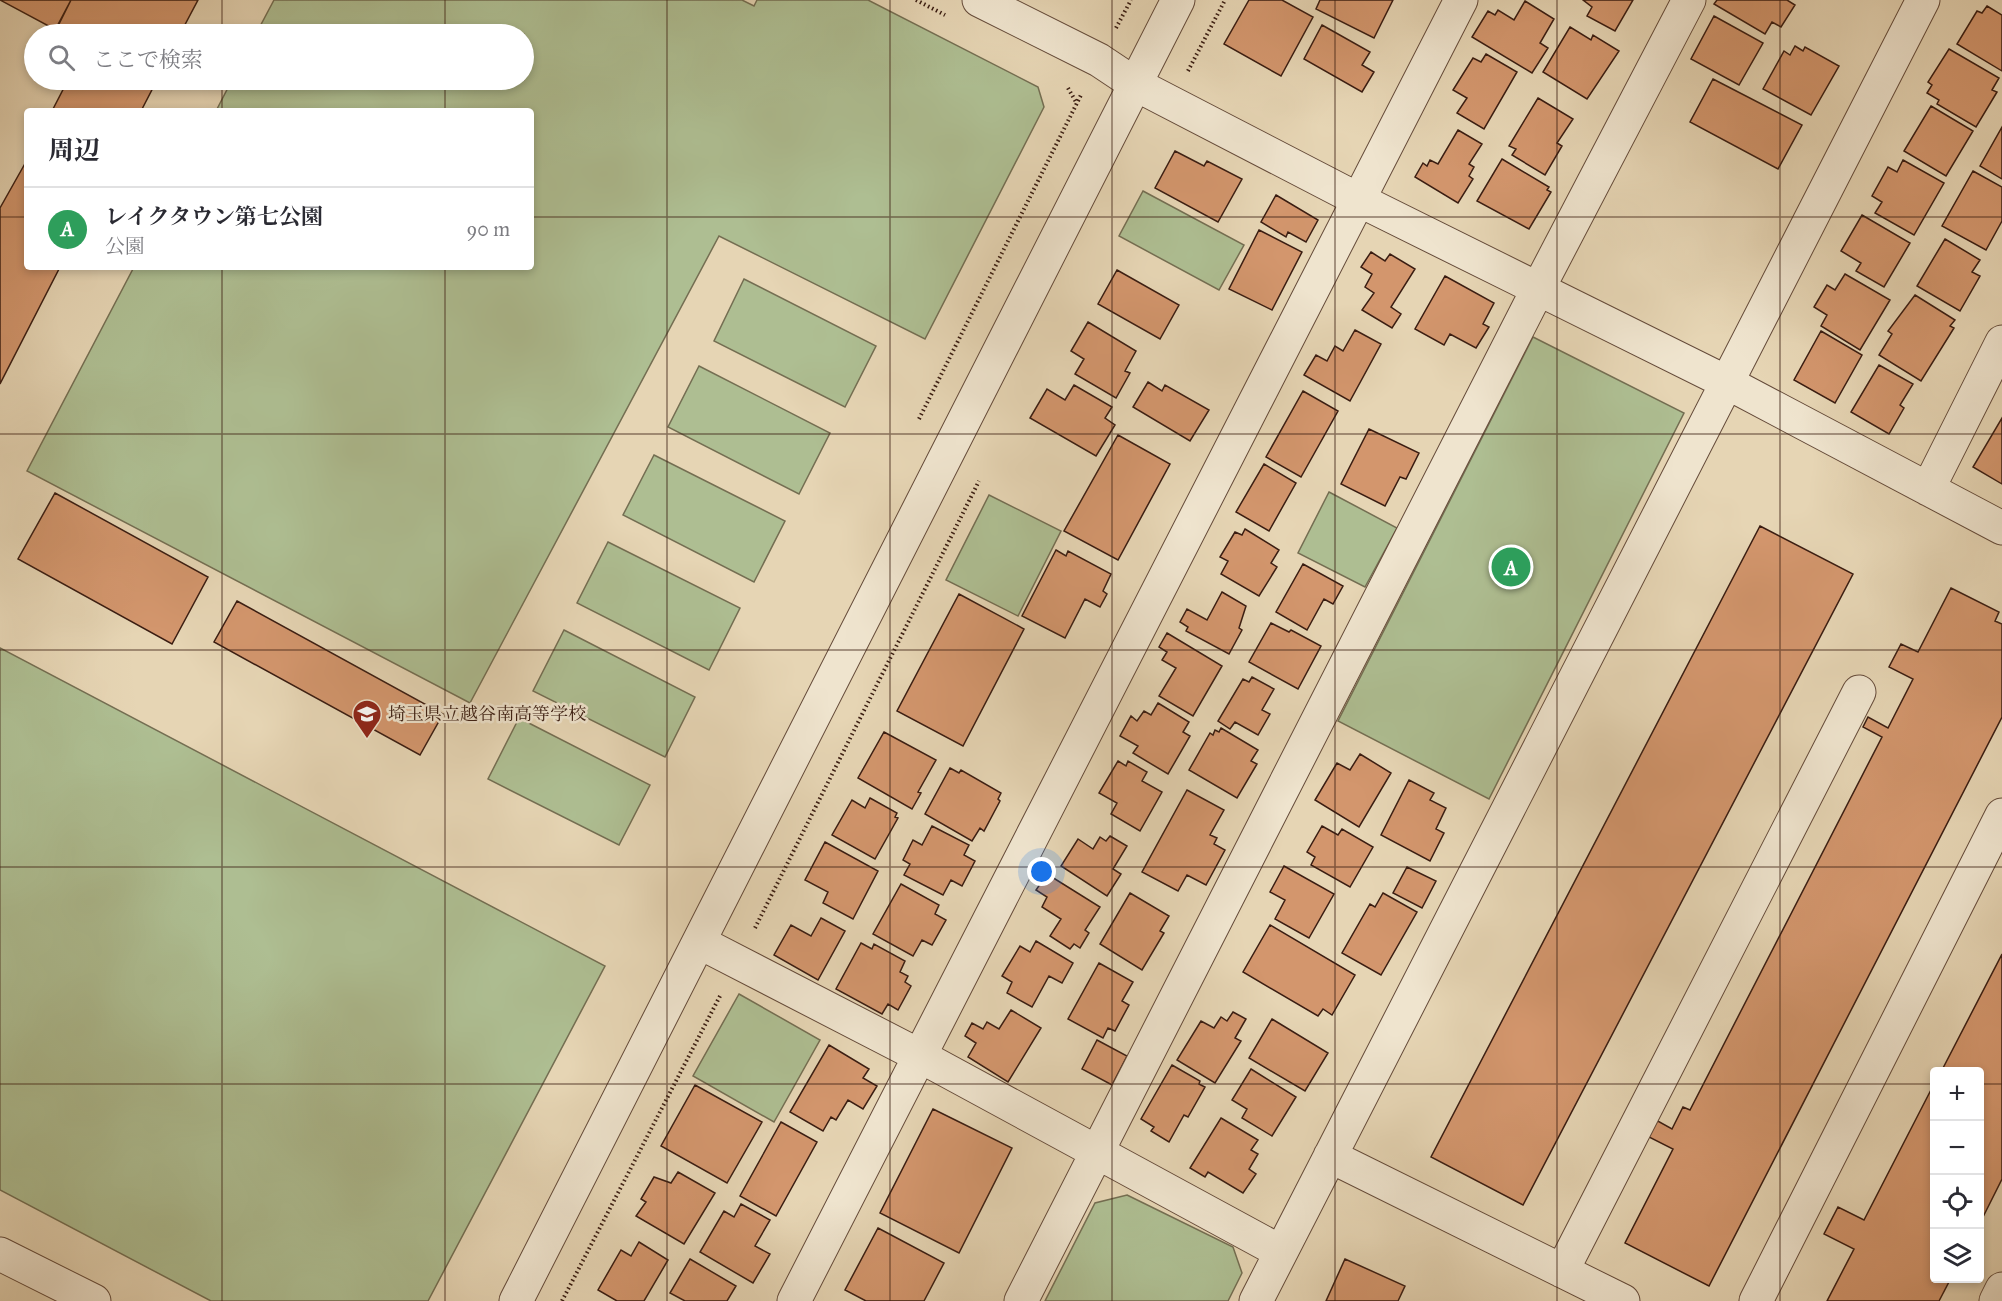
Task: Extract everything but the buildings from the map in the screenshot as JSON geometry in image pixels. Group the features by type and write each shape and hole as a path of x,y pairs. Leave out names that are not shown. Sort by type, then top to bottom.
{"street":[{"path":"979,0 1100,60 1135,84 1359,200 1539,287 1726,382 2002,528"},
{"path":"516,1301 1178,0"},
{"path":"794,1301 1461,0"},
{"path":"1021,1301 1539,287 1689,0"},
{"path":"1256,1301 1923,0"},
{"path":"1928,489 2002,342"},
{"path":"1562,1271 1859,692"},
{"path":"1756,1301 2002,814"},
{"path":"699,942 920,1056 1281,1252"},
{"path":"1330,1156 1623,1301"},
{"path":"0,1254 94,1301"},
{"path":"1996,1301 2002,1289"}],"path":[{"path":"1172,102 1226,0"},
{"path":"562,1301 738,962 985,470"}],"green space":[{"path":"274,0 742,0 754,6 757,0 868,0 1038,87 1044,107 925,339 719,236 470,703 27,471 132,270 534,270 534,108 218,108 227,90 534,90 534,24 261,24"},
{"path":"1143,191 1244,245 1219,290 1119,236"},
{"path":"744,279 876,346 845,407 714,341"},
{"path":"1533,337 1684,413 1489,799 1338,721"},
{"path":"699,366 830,433 799,494 668,427"},
{"path":"654,455 785,521 754,582 623,515"},
{"path":"1329,492 1397,528 1365,587 1298,553"},
{"path":"989,495 1061,531 1018,616 946,580"},
{"path":"608,542 740,608 709,670 577,603"},
{"path":"564,630 695,697 665,757 533,691"},
{"path":"0,648 605,966 428,1301 211,1301 0,1190"},
{"path":"519,718 650,785 619,845 488,779"},
{"path":"739,994 820,1040 774,1122 693,1076"},
{"path":"1127,1195 1233,1247 1242,1273 1228,1301 1045,1301 1095,1203"}],"place":[{"name":"レイクタウン第七公園","path":"1511,567"},
{"name":"埼玉県立越谷南高等学校","path":"367,740"}]}
